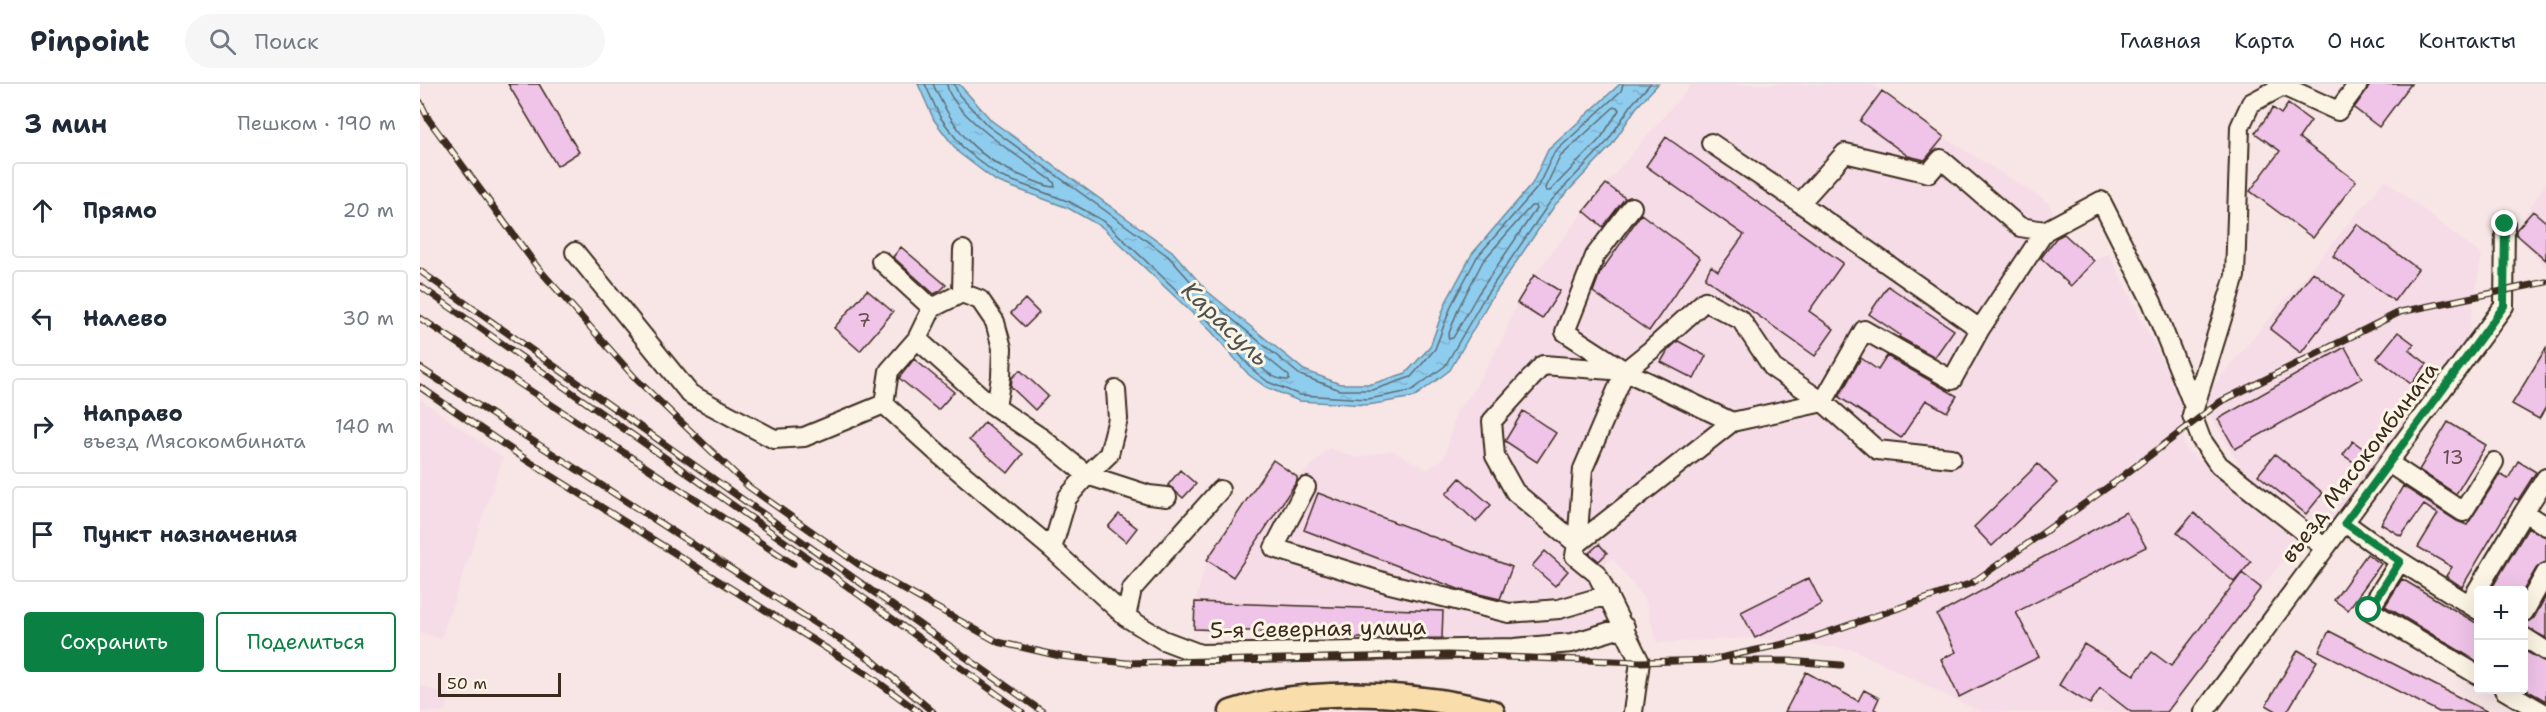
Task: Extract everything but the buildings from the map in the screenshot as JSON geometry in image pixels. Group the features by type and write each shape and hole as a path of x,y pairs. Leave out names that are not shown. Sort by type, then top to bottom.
{"main road":[{"path":"1232,712 1271,701 1326,696 1430,699 1492,712"}],"street":[{"path":"2325,548 2219,465 2201,439 2192,415 2235,276 2240,127 2250,103 2283,86 2338,111 2358,84"},
{"path":"1711,143 1980,329"},
{"path":"1800,203 1845,153 1929,173 1941,159 2020,227 2045,231"},
{"path":"1577,544 1732,422 1823,402 1864,330 1952,380 1980,329 2045,231 2101,201 2152,302 2194,407"},
{"path":"1632,207 1595,256 1565,332 1625,371 1732,422"},
{"name":"въезд Мясокомбината","path":"2204,712 2390,464 2504,306 2505,224"},
{"path":"962,293 963,250"},
{"path":"575,252 690,394 774,439 804,437 884,404 889,370 917,339 932,308 962,293 980,300 995,322 1002,348 1001,377 996,407"},
{"path":"881,261 932,308"},
{"path":"1633,712 1640,662 1625,627 1597,574 1575,556 1583,469 1625,371 1705,301 1740,320 1773,368 1823,402 1877,450 1951,458"},
{"path":"917,339 996,407 1043,439 1087,475 1149,495 1167,496"},
{"path":"1577,544 1515,492 1495,456 1492,421 1543,365 1625,371"},
{"path":"1052,549 1067,498 1109,454 1118,419 1116,390"},
{"name":"5-я Северная улица","path":"884,404 939,455 1052,549 1126,617 1163,640 1200,654 1514,648 1572,643 1625,627"},
{"path":"2390,464 2463,512 2494,462"},
{"path":"2485,586 2524,512 2546,478"},
{"path":"1306,487 1274,548 1390,584 1509,613 1559,609 1608,595"},
{"path":"1126,617 1132,589 1220,490"},
{"path":"2524,512 2546,526"},
{"path":"2345,523 2400,561 2474,607"},
{"path":"2400,561 2369,610 2474,673"},
{"path":"2528,604 2546,573"},
{"path":"2527,640 2546,651"},
{"path":"2511,694 2542,712"}],"shaded area":[{"path":"1692,84 1872,84 1944,137 2048,202 2062,232 2094,261 2109,254 2182,401 2184,447 2298,543 2253,598 2168,712 1980,712 1854,650 1755,638 1657,643 1645,600 1612,558 1589,577 1612,620 1563,637 1442,641 1194,629 1195,602 1207,560 1273,460 1299,478 1329,448 1358,458 1391,450 1427,469 1444,458 1456,412 1471,394 1503,338 1517,303 1534,275 1606,184"},
{"path":"2385,180 2482,255 2468,337 2325,533 2243,471 2201,400"},
{"path":"2546,183 2546,268 2514,232"},
{"path":"420,399 503,458 441,639 420,632"},
{"path":"420,685 450,696 445,712 420,712"}],"water":[{"name":"Карасуль","path":"918,84 959,84 992,121 1172,251 1207,291 1304,370 1340,384 1372,384 1406,373 1430,347 1446,302 1472,254 1532,184 1548,150 1620,84 1658,84 1636,108 1611,146 1555,205 1489,302 1450,370 1414,397 1368,405 1299,401 1266,387 1249,375 1211,331 1102,227 1068,208 996,181 959,153 934,120"}],"railway":[{"path":"420,102 429,120 538,268 636,379 749,487 858,564 998,642 1060,656 1127,663 1447,655 1640,662 1711,660 1811,638 1972,583 2115,482 2220,402 2400,312 2546,282"},
{"path":"420,271 1043,712"},
{"path":"420,286 794,548 1022,712"},
{"path":"420,318 793,564"},
{"path":"420,368 872,660 933,712"},
{"path":"420,387 528,461 867,674 919,712"},
{"path":"1732,661 1789,661 1841,665"}],"route":[{"path":"2369,610 2400,561 2345,523 2504,306 2505,224"}]}
